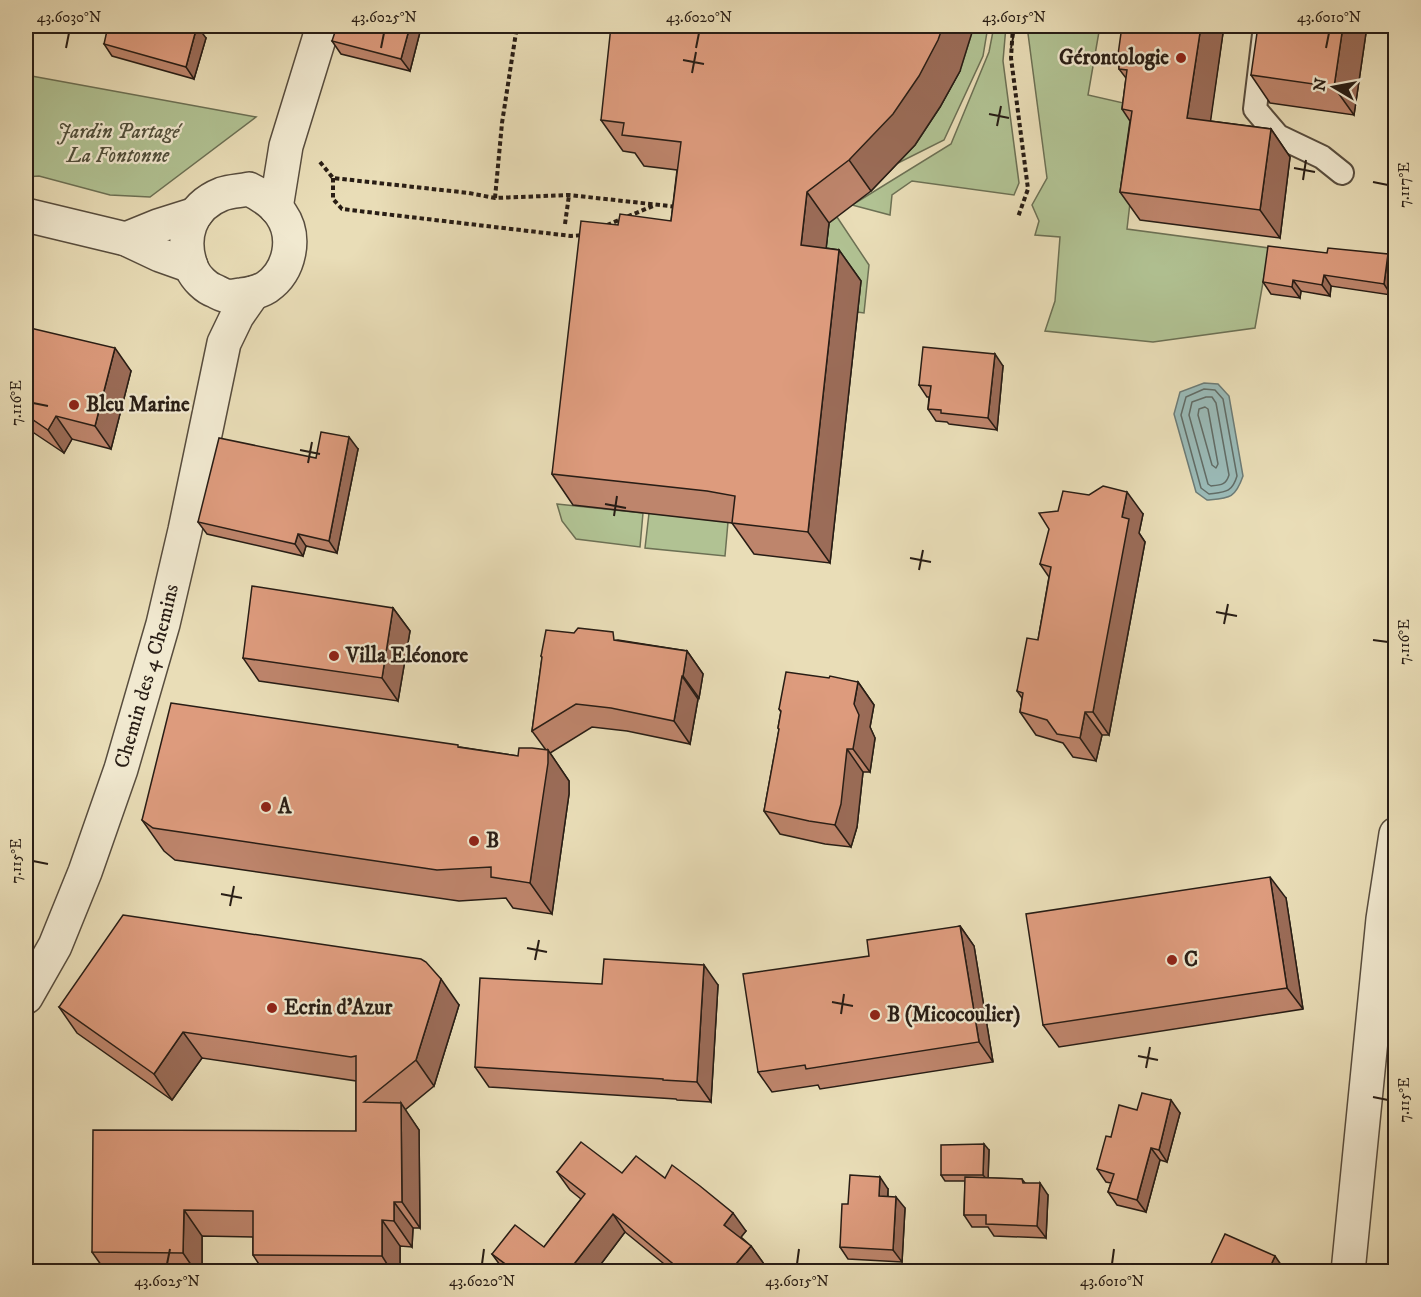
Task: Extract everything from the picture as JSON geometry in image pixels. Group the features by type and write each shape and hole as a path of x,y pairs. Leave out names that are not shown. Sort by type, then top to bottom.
{"street":[{"path":"276,208 286,146 323,26"},
{"path":"249,189 286,146"},
{"path":"26,216 126,240 160,255 227,296 253,294 266,288 276,279 286,264 290,247 289,230 276,208 264,197 249,189 222,194 207,202 196,214 188,229 186,248 200,278"},
{"path":"126,240 158,226 196,214"},
{"name":"Chemin des 4 Chemins","path":"200,278 218,312 224,343"},
{"name":"Chemin des 4 Chemins","path":"26,997 55,945 85,872 121,769 163,624 224,343 237,316 253,294"},
{"path":"1348,1272 1383,919 1395,834"}],"lane":[{"path":"1265,26 1255,109 1278,136 1322,158 1342,173"}],"path":[{"path":"495,198 502,123 517,26"},
{"path":"1013,26 1011,58 1028,189 1018,218"},
{"path":"286,146 312,151 333,178 333,199 342,209 571,236 582,236 590,232"},
{"path":"333,178 495,198 569,195 687,208"},
{"path":"565,224 569,195"},
{"path":"598,229 655,206"}],"green space":[{"path":"974,26 988,26 983,56 944,140 898,163 940,107 960,71"},
{"path":"994,26 1006,26 1003,61 1019,183 1014,195 912,181 892,195 890,215 852,205 951,144 989,52"},
{"path":"1027,26 1100,26 1088,95 1141,107 1127,229 1269,248 1255,328 1153,342 1045,331 1055,301 1060,237 1035,235 1039,221 1032,205 1047,178"},
{"name":"Jardin Partagé La Fontonne","path":"26,75 256,117 150,197 110,195 39,176 26,177"},
{"path":"837,217 869,265 864,313 857,312 823,276 829,223"},
{"path":"557,504 643,513 640,547 576,539 562,521"},
{"path":"649,513 728,522 725,556 645,548"}],"water":[{"path":"1204,383 1218,384 1229,396 1243,476 1234,493 1221,499 1207,500 1196,492 1174,414 1180,392"}],"building":[{"path":"108,26 197,26 186,67 104,44"},
{"path":"337,26 410,26 401,59 332,41"},
{"path":"611,26 943,26 919,76 893,114 849,160 807,192 801,245 839,250 808,532 732,523 735,496 552,474 581,221 618,225 620,214 671,221 681,142 622,135 624,123 601,120"},
{"path":"1122,26 1201,26 1187,118 1271,129 1260,210 1120,192 1132,111 1122,109 1127,70 1119,69 1119,62 1117,62"},
{"path":"1258,26 1343,26 1334,87 1251,75"},
{"path":"1268,246 1327,253 1328,248 1388,254 1384,284 1324,275 1322,285 1293,280 1292,287 1263,282"},
{"name":"Bleu Marine","path":"26,327 115,348 95,426 56,416 48,430 26,415"},
{"path":"923,347 995,354 988,418 941,413 941,410 928,409 931,386 919,385"},
{"path":"321,432 349,437 329,541 298,534 295,544 198,522 219,438 316,458"},
{"path":"1103,486 1127,492 1122,517 1129,519 1093,712 1085,712 1080,738 1057,734 1047,720 1020,712 1023,693 1017,691 1027,638 1038,640 1051,567 1040,564 1049,529 1039,513 1058,511 1063,491 1089,495"},
{"name":"Villa Eléonore","path":"252,586 393,608 382,678 243,658"},
{"path":"578,628 613,632 614,640 687,651 674,721 611,708 576,704 532,731 546,630 574,633"},
{"path":"786,672 829,678 830,676 858,682 854,704 859,715 853,749 847,749 841,804 835,825 764,811 779,729 781,711 779,709"},
{"path":"171,703 458,745 458,747 518,756 519,748 548,750 530,883 491,877 491,867 437,870 153,828 142,820"},
{"name":"C","path":"1270,877 1287,988 1043,1025 1026,914"},
{"path":"123,915 421,959 441,979 416,1060 364,1102 401,1103 402,1202 394,1202 394,1221 382,1220 382,1256 253,1255 253,1211 184,1210 183,1253 92,1252 93,1130 356,1131 356,1056 183,1032 154,1074 59,1007"},
{"name":"B (Micocoulier)","path":"960,926 979,1042 806,1069 805,1065 758,1072 743,974 869,956 867,940"},
{"path":"604,959 704,965 697,1082 475,1067 480,978 602,984"},
{"path":"1142,1093 1171,1100 1159,1150 1151,1148 1137,1200 1108,1192 1114,1174 1097,1169 1106,1136 1111,1137 1119,1105 1137,1110"},
{"path":"581,1142 622,1173 636,1156 665,1178 672,1165 700,1186 733,1213 724,1225 751,1246 736,1264 745,1272 683,1272 613,1214 571,1268 575,1272 516,1272 492,1254 515,1225 544,1247 585,1194 557,1172"},
{"path":"984,1144 983,1175 941,1175 941,1145"},
{"path":"850,1175 880,1177 879,1196 896,1197 893,1250 840,1247 842,1204 848,1204"},
{"path":"965,1177 1022,1179 1023,1183 1040,1183 1037,1226 986,1224 986,1215 964,1215"},
{"path":"1225,1234 1275,1256 1268,1272 1207,1272"}],"place":[{"name":"Gérontologie","path":"1181,58"},
{"name":"Bleu Marine","path":"74,405"},
{"name":"Villa Eléonore","path":"334,656"},
{"name":"A","path":"266,807"},
{"name":"B","path":"474,841"},
{"name":"C","path":"1172,960"},
{"name":"Ecrin d'Azur","path":"272,1008"},
{"name":"B (Micocoulier)","path":"875,1015"}]}
